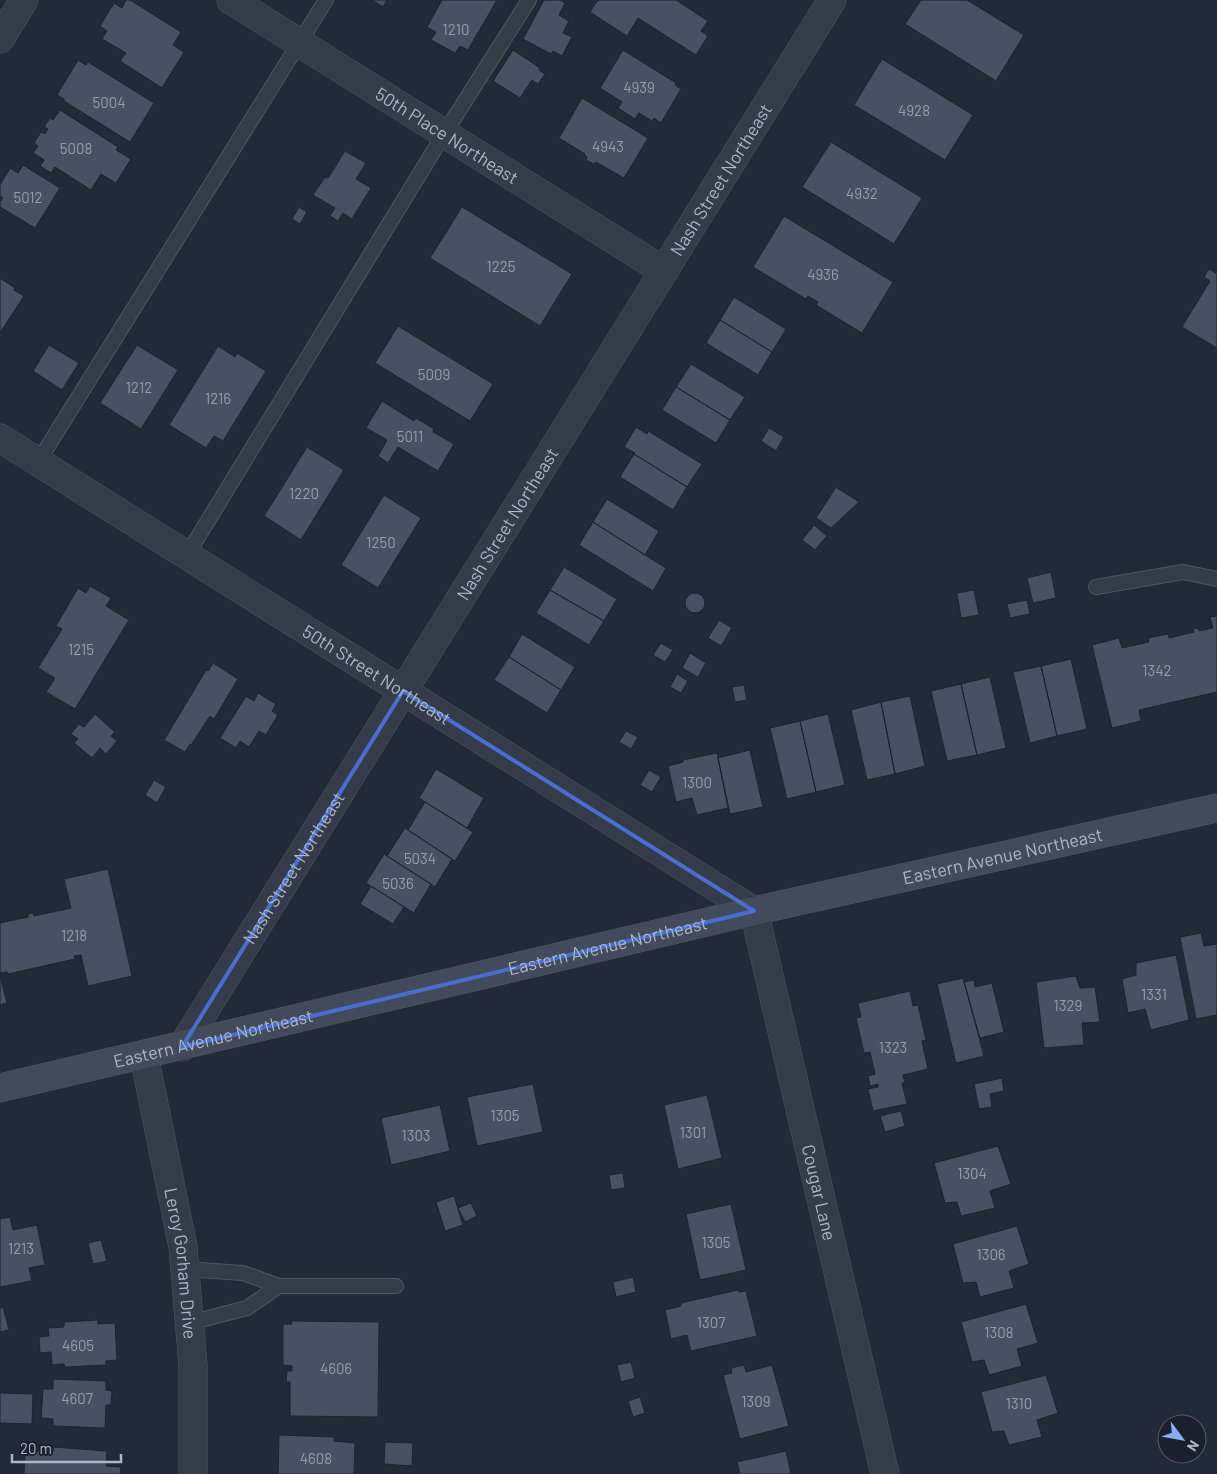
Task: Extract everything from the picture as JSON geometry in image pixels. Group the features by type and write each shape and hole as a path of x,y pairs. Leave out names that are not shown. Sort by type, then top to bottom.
{"main road":[{"name":"Eastern Avenue Northeast","path":"0,1088 144,1056 754,911 1217,808"}],"street":[{"path":"0,39 24,0"},
{"name":"50th Place Northeast","path":"231,0 664,271"},
{"name":"Nash Street Northeast","path":"182,1047 832,0"},
{"name":"50th Street Northeast","path":"0,438 754,911"},
{"name":"Cougar Lane","path":"754,911 886,1474"},
{"name":"Leroy Gorham Drive","path":"144,1056 183,1248 192,1366 193,1474"}],"lane":[{"path":"38,462 326,0"},
{"path":"187,555 444,134 529,0"},
{"path":"1096,587 1183,572 1217,579"},
{"path":"185,1268 243,1272 278,1286 396,1286"},
{"path":"189,1323 247,1308 278,1286"}],"highlighted area":[{"path":"403,691 754,911 182,1047"}],"building":[{"path":"126,0 130,0 181,32 173,45 184,52 162,88 120,61 126,53 102,39 107,31 100,26 114,3 122,8"},
{"path":"372,0 387,0 383,7"},
{"path":"442,0 497,0 468,50 460,46 455,53 431,40 436,32 427,27"},
{"path":"544,0 560,0 565,3 559,15 569,21 563,33 572,37 562,56 553,51 551,54 523,39"},
{"path":"598,0 676,0 708,21 701,31 708,36 696,55 638,18 627,36 590,12"},
{"path":"921,0 967,0 1024,35 996,81 905,24"},
{"path":"513,50 540,68 539,70 545,74 538,84 532,80 520,98 493,81"},
{"path":"623,50 676,83 675,85 681,89 661,123 654,118 652,121 639,113 635,119 618,108 622,102 600,88"},
{"path":"882,59 973,115 945,160 854,105"},
{"path":"78,60 86,65 88,62 154,103 130,142 57,95"},
{"path":"582,98 648,138 624,178 596,162 594,164 586,160 585,154 559,138"},
{"path":"60,110 118,147 116,150 131,159 116,183 101,174 91,190 55,167 51,173 40,166 44,160 33,153 38,146 34,143 41,132 45,134 48,129 44,127 50,118 53,120"},
{"path":"831,142 922,198 894,244 802,187"},
{"path":"345,151 366,163 356,179 371,188 352,219 343,213 338,221 330,216 335,208 313,195 325,177 328,178"},
{"path":"23,165 60,188 35,228 0,207 0,202 3,198 0,196 0,185 10,168 18,173"},
{"path":"299,207 307,212 300,224 292,219"},
{"path":"462,207 572,274 540,326 430,258"},
{"path":"784,216 893,282 862,333 816,305 818,302 808,296 806,299 753,267"},
{"path":"1209,269 1216,273 1217,271 1217,348 1182,327 1210,281 1204,277"},
{"path":"0,278 24,296 0,333"},
{"path":"734,297 786,329 772,352 720,320"},
{"path":"720,320 772,352 758,375 706,343"},
{"path":"398,326 493,384 470,421 375,363"},
{"path":"49,345 79,363 62,390 33,371"},
{"path":"137,345 178,370 141,429 100,403"},
{"path":"218,346 235,357 237,353 266,371 223,441 214,436 206,448 169,425"},
{"path":"691,364 745,397 730,420 676,387"},
{"path":"676,387 730,420 716,443 662,410"},
{"path":"382,401 414,421 416,418 434,429 433,432 454,444 438,471 398,447 388,463 378,456 387,440 366,428"},
{"path":"636,427 647,434 648,431 702,464 687,487 624,447"},
{"path":"769,428 784,437 776,451 761,441"},
{"path":"307,447 344,470 301,540 264,516"},
{"path":"634,454 687,487 673,510 620,477"},
{"path":"836,487 859,502 831,528 816,518"},
{"path":"384,495 421,518 378,588 341,565"},
{"path":"607,499 659,531 645,555 593,522"},
{"path":"593,522 666,568 653,591 579,545"},
{"path":"814,525 827,536 815,550 802,540"},
{"path":"564,567 617,599 604,621 550,590"},
{"path":"1051,572 1056,598 1033,603 1027,578"},
{"path":"90,586 111,598 106,606 129,620 75,709 46,692 55,678 38,668 62,629 56,626 78,588 86,593"},
{"path":"550,590 604,621 589,645 536,613"},
{"path":"974,590 979,615 961,618 957,593"},
{"path":"691,593 699,593 705,599 705,607 699,613 691,613 685,607 685,599"},
{"path":"1027,600 1030,614 1010,618 1007,604"},
{"path":"1217,616 1217,692 1139,710 1141,721 1112,728 1092,645 1119,638 1122,648 1149,642 1148,638 1168,634 1169,638 1194,632 1193,629 1199,628 1199,631 1213,628 1210,617"},
{"path":"719,620 732,628 721,646 708,638"},
{"path":"522,634 575,667 561,690 509,657"},
{"path":"661,643 673,650 665,662 653,655"},
{"path":"690,653 706,663 698,677 682,668"},
{"path":"509,657 561,690 547,713 494,680"},
{"path":"1071,659 1087,729 1057,736 1041,666"},
{"path":"213,663 238,679 214,719 210,716 185,752 164,740 206,670 208,671"},
{"path":"1041,666 1057,736 1030,743 1013,672"},
{"path":"677,674 688,681 681,693 670,687"},
{"path":"990,677 1006,748 977,755 961,684"},
{"path":"961,684 977,755 947,761 931,691"},
{"path":"744,685 747,700 735,702 732,687"},
{"path":"258,693 276,704 272,711 278,715 266,735 259,731 249,747 240,741 236,748 220,738 246,696 254,701"},
{"path":"910,696 925,766 895,774 881,702"},
{"path":"881,702 895,774 867,780 851,710"},
{"path":"95,714 115,732 111,736 117,741 106,754 100,748 92,758 74,743 78,739 71,734 79,724 84,727"},
{"path":"828,714 845,785 816,792 800,721"},
{"path":"800,721 816,792 787,799 770,728"},
{"path":"626,731 638,737 631,749 619,742"},
{"path":"750,750 763,807 730,814 718,758"},
{"path":"717,753 728,808 697,815 692,798 676,802 668,766 683,762 683,760"},
{"path":"436,769 484,798 467,828 419,798"},
{"path":"649,770 661,777 652,792 640,785"},
{"path":"154,780 166,787 157,803 145,795"},
{"path":"425,802 473,832 455,861 408,830"},
{"path":"405,828 452,859 435,887 387,856"},
{"path":"384,854 431,884 414,913 366,883"},
{"path":"108,869 132,976 88,986 81,955 74,956 75,959 8,974 7,972 0,973 0,923 28,917 28,914 33,913 34,916 71,908 64,879"},
{"path":"371,886 404,907 393,924 360,904"},
{"path":"1201,933 1204,946 1217,944 1217,1015 1196,1019 1180,937"},
{"path":"1176,955 1189,1020 1151,1030 1145,1009 1128,1013 1122,979 1136,975 1136,963"},
{"path":"0,975 7,1003 0,1005"},
{"path":"1076,976 1080,988 1095,987 1100,1022 1082,1023 1084,1045 1044,1048 1036,982"},
{"path":"963,978 984,1056 956,1063 937,984"},
{"path":"974,980 975,987 992,983 1004,1032 980,1038 964,982"},
{"path":"910,991 913,1006 918,1005 926,1040 922,1041 928,1069 903,1075 905,1083 902,1083 907,1104 873,1111 868,1089 878,1087 878,1084 870,1086 868,1076 875,1074 870,1052 864,1053 856,1018 861,1017 858,1003"},
{"path":"1002,1078 1004,1091 990,1094 992,1107 979,1109 974,1084"},
{"path":"533,1084 543,1132 477,1146 467,1097"},
{"path":"707,1095 722,1158 678,1169 664,1105"},
{"path":"440,1105 450,1151 391,1165 381,1118"},
{"path":"901,1111 905,1126 885,1132 880,1116"},
{"path":"998,1146 1011,1184 990,1191 995,1208 961,1216 957,1202 945,1203 934,1163"},
{"path":"623,1173 625,1188 611,1190 609,1175"},
{"path":"454,1196 463,1225 445,1231 436,1202"},
{"path":"471,1203 477,1216 465,1222 458,1208"},
{"path":"731,1204 746,1270 700,1280 686,1214"},
{"path":"10,1217 13,1230 37,1225 45,1265 29,1268 32,1281 0,1287 0,1219"},
{"path":"1017,1226 1029,1264 1009,1271 1014,1288 980,1297 976,1282 963,1283 953,1244"},
{"path":"101,1240 107,1261 93,1264 88,1243"},
{"path":"633,1277 636,1292 616,1297 613,1282"},
{"path":"738,1290 739,1292 746,1291 757,1336 691,1351 687,1335 671,1339 665,1310 681,1306 681,1303"},
{"path":"1026,1304 1038,1343 1017,1349 1022,1366 989,1375 984,1360 972,1362 961,1322"},
{"path":"3,1307 9,1330 0,1332 0,1308"},
{"path":"98,1320 98,1324 115,1323 117,1360 106,1361 106,1365 65,1367 64,1364 52,1365 51,1352 40,1353 39,1337 49,1336 48,1328 64,1327 64,1322"},
{"path":"291,1321 379,1322 378,1417 290,1416 290,1382 286,1382 287,1371 292,1371 292,1366 283,1365 283,1324 292,1324"},
{"path":"631,1362 635,1378 621,1382 617,1365"},
{"path":"744,1365 746,1372 772,1365 789,1426 740,1439 723,1375 732,1373 731,1368"},
{"path":"1046,1375 1058,1413 1037,1420 1042,1437 1009,1445 1004,1431 992,1432 981,1392"},
{"path":"53,1379 106,1381 106,1390 112,1391 111,1405 106,1405 105,1428 53,1426 53,1419 41,1418 43,1389 53,1389"},
{"path":"0,1393 33,1394 32,1424 0,1423"},
{"path":"640,1397 645,1413 633,1417 628,1401"},
{"path":"279,1435 334,1437 334,1441 355,1443 354,1474 278,1474"},
{"path":"385,1442 413,1443 412,1466 384,1464"},
{"path":"53,1447 107,1451 106,1466 121,1467 120,1474 24,1474 25,1450 53,1452"},
{"path":"786,1451 791,1474 740,1474 737,1462"}]}
